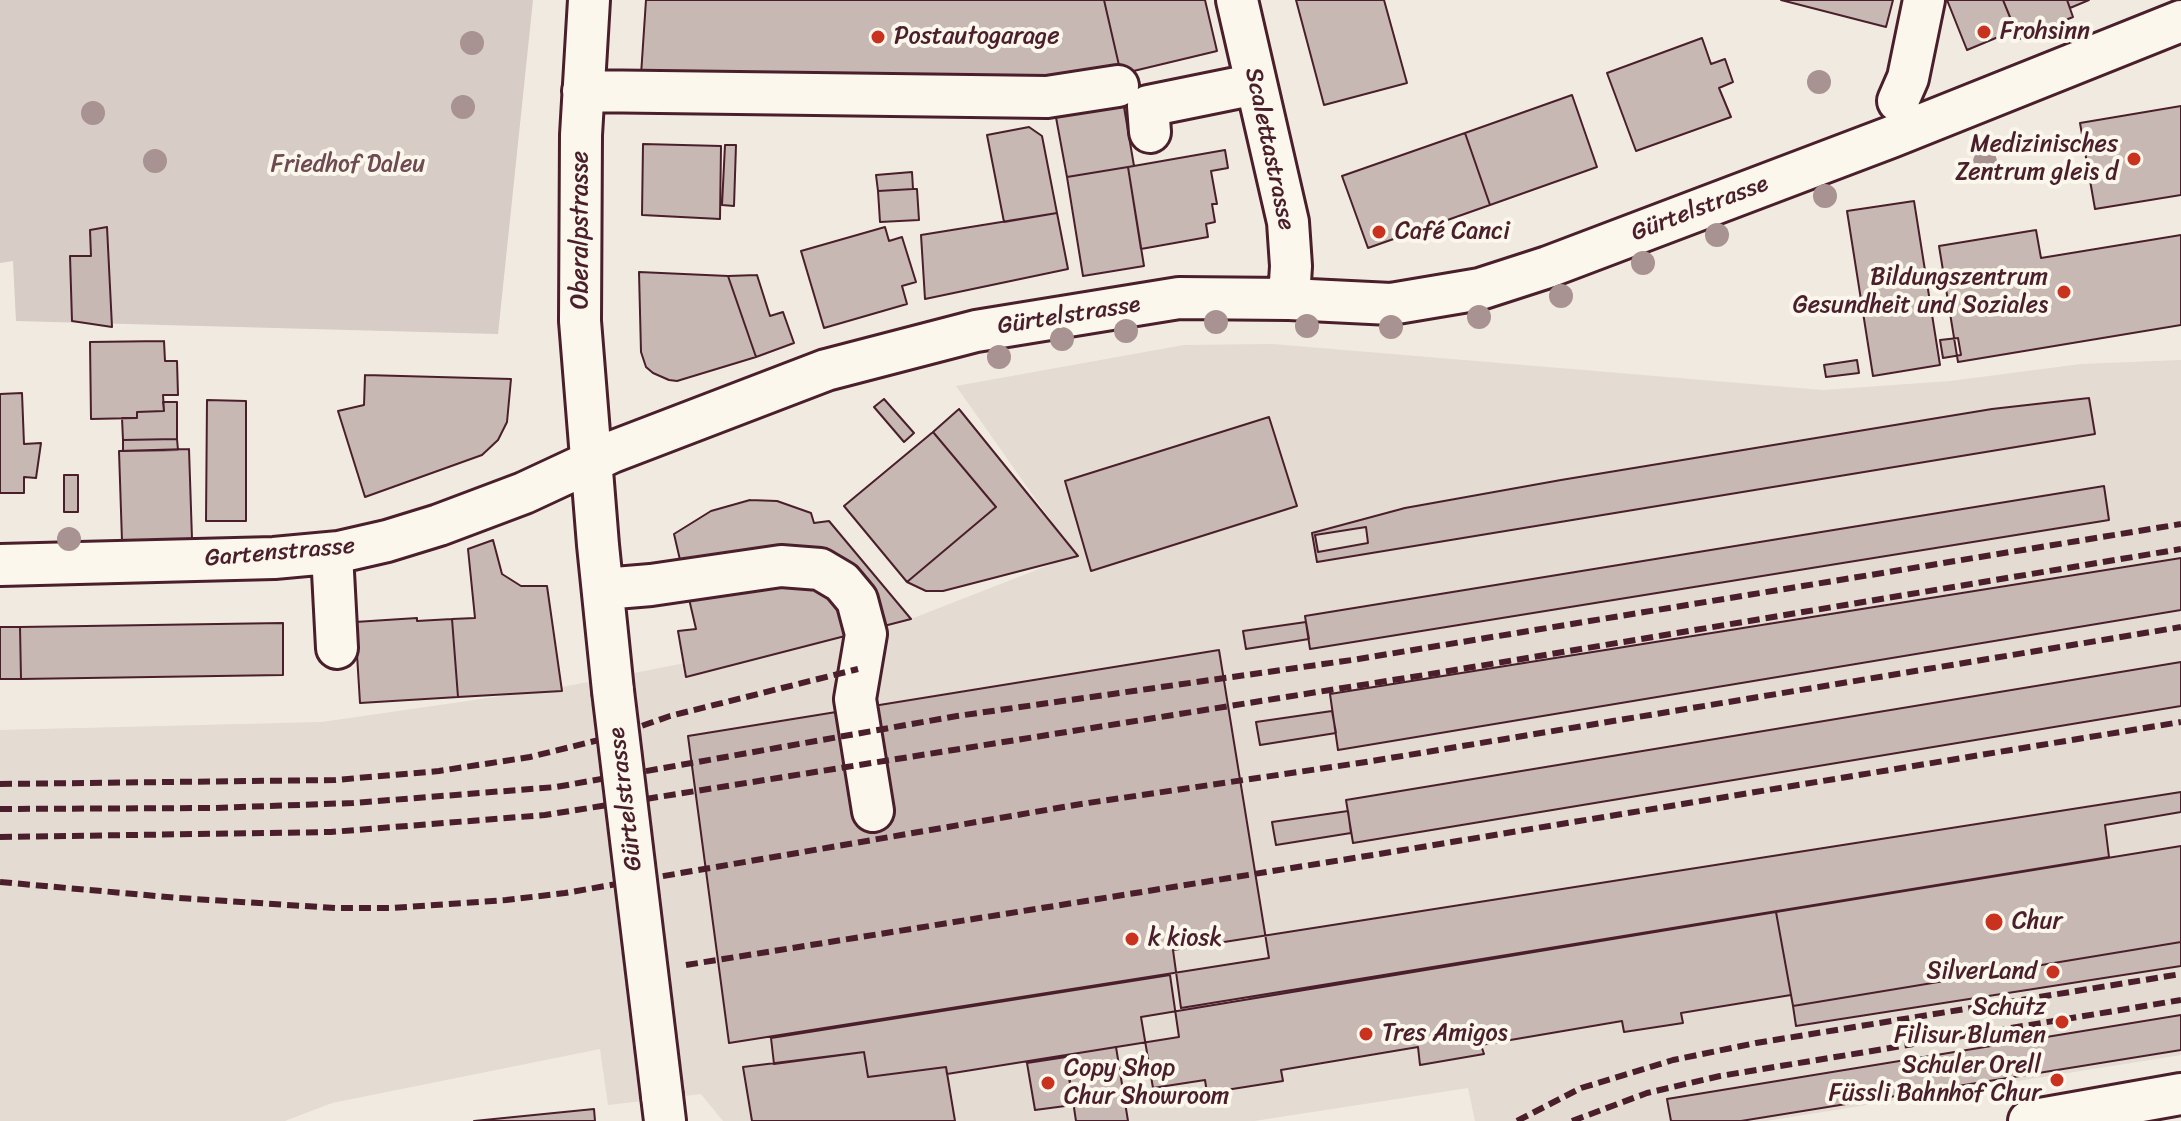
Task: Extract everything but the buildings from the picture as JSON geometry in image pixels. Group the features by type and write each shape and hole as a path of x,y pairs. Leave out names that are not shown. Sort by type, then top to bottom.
{"street":[{"name":"Oberalpstrasse","path":"589,0 583,91 580,321 593,461"},
{"name":"Scalettastrasse","path":"1237,0 1288,222 1291,266 1289,299"},
{"path":"1898,101 1908,78 1924,0"},
{"name":"Gürtelstrasse","path":"664,1109 613,691 593,461 826,370 976,331 1179,298 1391,304 1492,286 1891,137 2181,21"},
{"path":"583,91 1047,97 1135,82 1253,70"},
{"path":"1150,132 1148,106 1253,70"},
{"name":"Gartenstrasse","path":"0,565 229,560 332,553 439,525 524,493 593,461"},
{"path":"332,553 337,648"},
{"path":"603,589 781,566 820,569 842,582 857,600 866,634 855,699 873,811"},
{"path":"2029,1121 2181,1094"}],"shaded area":[{"path":"1272,344 1823,390 1950,381 2081,364 2181,360 2181,1055 1766,1121 1475,1121 1468,1088 1254,1121 723,1121 701,1094 608,1105 600,1049 332,1103 285,1121 0,1121 0,730 322,722 557,688 911,619 1075,555 956,386 1184,345"}],"green space":[{"name":"Friedhof Daleu","path":"0,0 533,0 498,334 16,321 13,261 0,263"}],"railway":[{"path":"0,809 213,808 353,803 556,787 957,716 1352,660 2181,524"},
{"path":"0,837 331,832 545,815 1437,673 2181,549"},
{"path":"0,882 336,908 391,908 506,900 565,893 1081,804 1366,762 2181,627"},
{"path":"0,784 335,780 439,771 530,757 607,738 670,716 858,669"},
{"path":"686,965 2181,722"},
{"path":"1517,1121 1581,1088 1673,1060 1756,1043 2181,974"},
{"path":"1572,1121 1647,1093 1720,1076 2181,1000"}],"place":[{"name":"Frohsinn","path":"1984,32"},
{"name":"Postautogarage","path":"878,37"},
{"name":"Medizinisches Zentrum gleis d","path":"2134,159"},
{"name":"Café Canci","path":"1379,232"},
{"name":"Bildungszentrum Gesundheit und Soziales","path":"2064,292"},
{"name":"Chur","path":"1994,922"},
{"name":"k kiosk","path":"1132,939"},
{"name":"SilverLand","path":"2053,972"},
{"name":"Schutz Filisur Blumen","path":"2062,1022"},
{"name":"Tres Amigos","path":"1366,1034"},
{"name":"Schuler Orell Füssli Bahnhof Chur","path":"2057,1080"},
{"name":"Copy Shop Chur Showroom","path":"1048,1083"}]}
